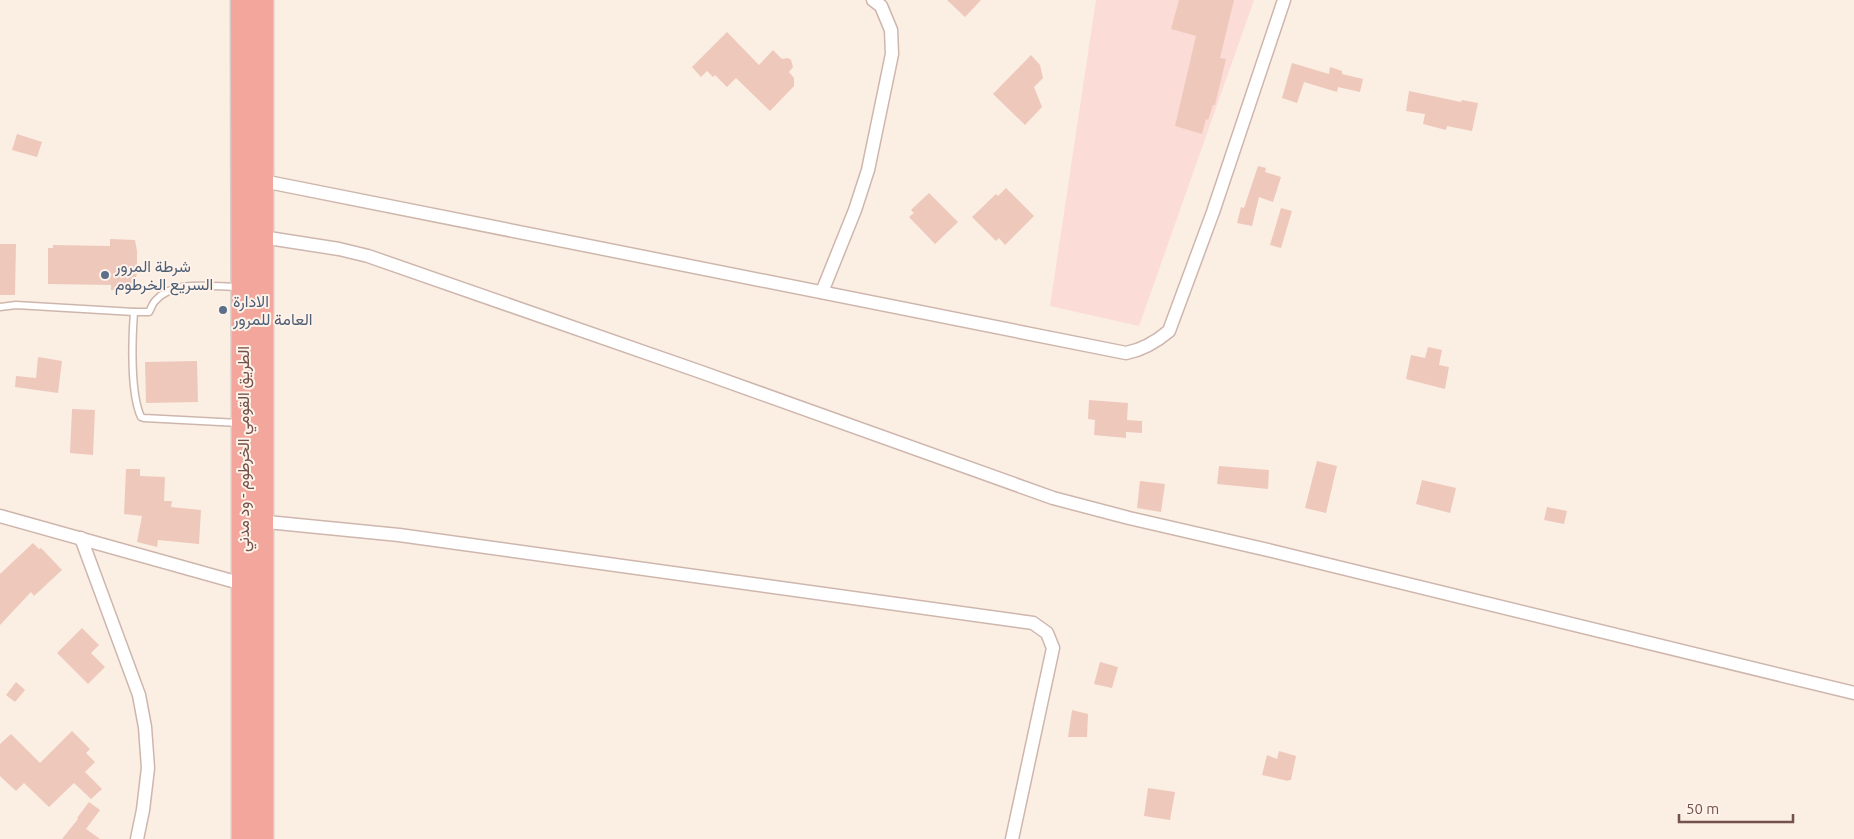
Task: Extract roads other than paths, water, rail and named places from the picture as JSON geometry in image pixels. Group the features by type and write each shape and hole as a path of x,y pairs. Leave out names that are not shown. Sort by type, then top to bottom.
{"highway":[{"name":"الطريق القومي الخرطوم - ود مدني","path":"242,0 252,288 252,520 262,839"},
{"name":"الطريق القومي الخرطوم - ود مدني","path":"242,839 243,584 252,520 244,423 252,288 262,237 262,0"}],"street":[{"path":"263,181 1126,352 1137,351 1169,332 1284,0"},
{"path":"822,292 855,210 868,170 887,79 892,54 891,30 880,2"},
{"path":"262,237 339,249 368,256 1053,498 1854,693"},
{"path":"0,516 243,584"},
{"path":"252,520 408,536 1033,623 1047,633 1054,648 1012,839"},
{"path":"81,538 138,695 145,726 148,768 137,839"}],"lane":[{"path":"0,307 16,305 56,306 149,312 155,301 171,290 180,287 252,288"},
{"path":"134,312 132,361 136,394 142,417 244,423"}],"place":[{"name":"شرطة المرور السريع الخرطوم","path":"105,275"},
{"name":"الادارة العامة للمرور","path":"223,310"}]}
